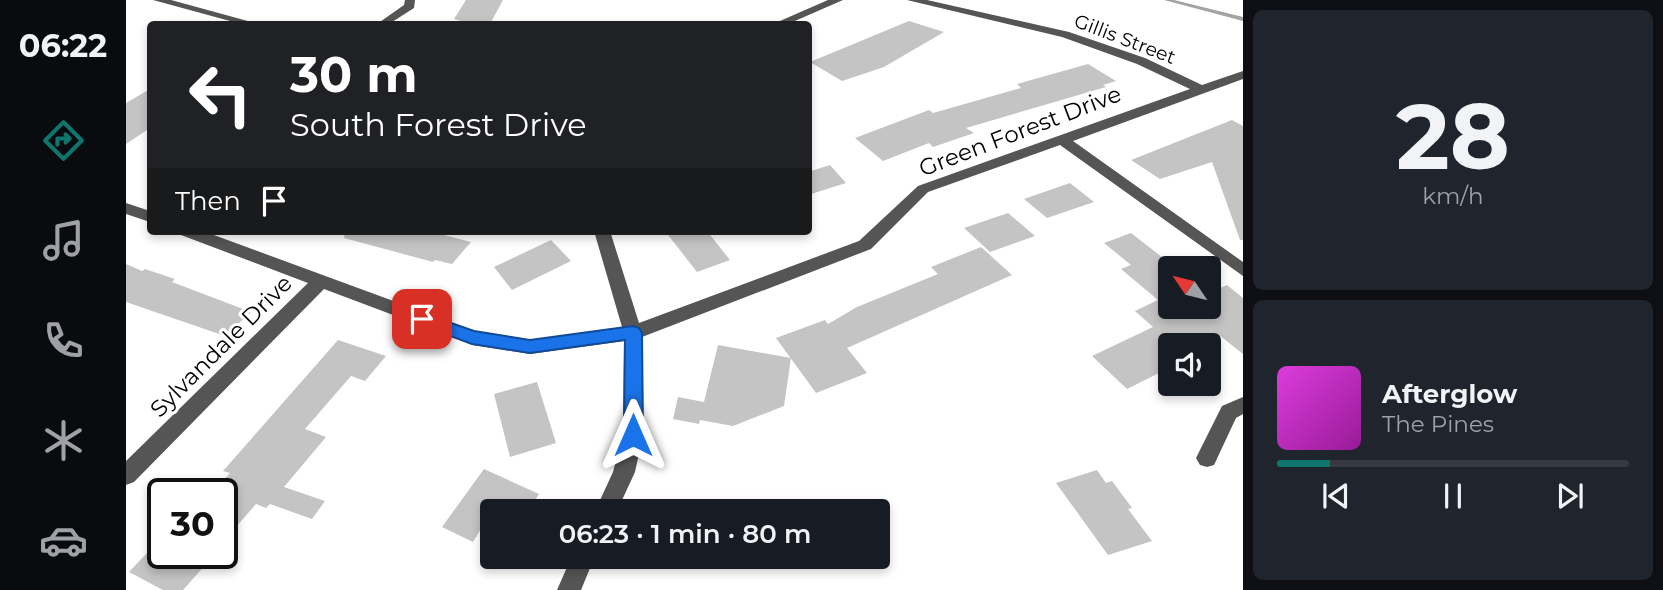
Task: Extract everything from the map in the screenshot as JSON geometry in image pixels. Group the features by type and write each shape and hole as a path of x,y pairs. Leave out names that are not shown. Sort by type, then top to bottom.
{"street":[{"path":"158,0 241,21"},
{"path":"387,21 410,6 410,0"},
{"path":"786,21 838,0"},
{"name":"Gillis Street","path":"912,0 1065,34 1141,61 1200,89"},
{"name":"Green Forest Drive","path":"197,235 484,340 530,346 633,333 865,245 923,189 1243,75"},
{"path":"1060,138 1243,270"},
{"path":"126,208 147,216"},
{"path":"603,235 633,333 633,435 624,472 612,499"},
{"name":"Sylvandale Drive","path":"126,475 320,282"},
{"path":"1207,458 1229,412 1243,405"},
{"path":"569,590 578,569"}],"building":[{"path":"466,0 503,0 492,21 454,19"},
{"path":"909,21 944,32 884,67 842,81 812,61"},
{"path":"1088,64 1116,81 1103,85 1106,87 966,128 974,133 933,147 929,143 883,161 855,138 929,110 933,113 1021,88 1017,84"},
{"path":"147,91 147,130 126,144 126,103"},
{"path":"1232,120 1243,126 1243,240 1240,240 1212,162 1160,179 1131,160"},
{"path":"830,165 846,183 812,194 812,171"},
{"path":"1070,183 1094,202 1047,218 1024,199"},
{"path":"1008,213 1035,236 990,252 964,228"},
{"path":"1131,233 1161,256 1158,256 1158,300 1121,269 1131,265 1104,243"},
{"path":"344,235 444,235 471,242 452,264 435,260 433,262 344,238"},
{"path":"668,235 710,235 730,260 697,272"},
{"path":"551,240 571,261 512,290 494,267"},
{"path":"981,247 1012,275 847,348 867,373 816,393 776,338 825,320 828,324 857,307 938,274 931,267"},
{"path":"126,264 175,279 172,282 251,312 225,336 126,302"},
{"path":"1227,285 1243,298 1243,354 1221,337 1221,333 1158,333 1158,374 1127,389 1092,356 1153,327 1135,311 1158,300 1158,319 1221,319 1222,287"},
{"path":"338,340 386,356 365,381 351,376 305,429 326,437 284,487 325,501 312,519 270,504 266,508 256,504 238,525 238,478 226,478 230,473 223,471"},
{"path":"718,345 791,358 784,406 733,426 700,420 699,424 673,419 678,397 704,402"},
{"path":"537,382 556,443 510,457 494,394"},
{"path":"484,469 539,494 536,499 480,499 480,531 473,542 442,527"},
{"path":"1097,470 1106,483 1112,481 1132,508 1128,509 1152,541 1108,555 1056,483"},
{"path":"147,553 147,569 202,569 183,590 163,590 129,572"}],"waterway":[{"path":"1167,0 1243,19"}],"route":[{"path":"422,319 472,338 530,346 633,333 633,435"}]}
